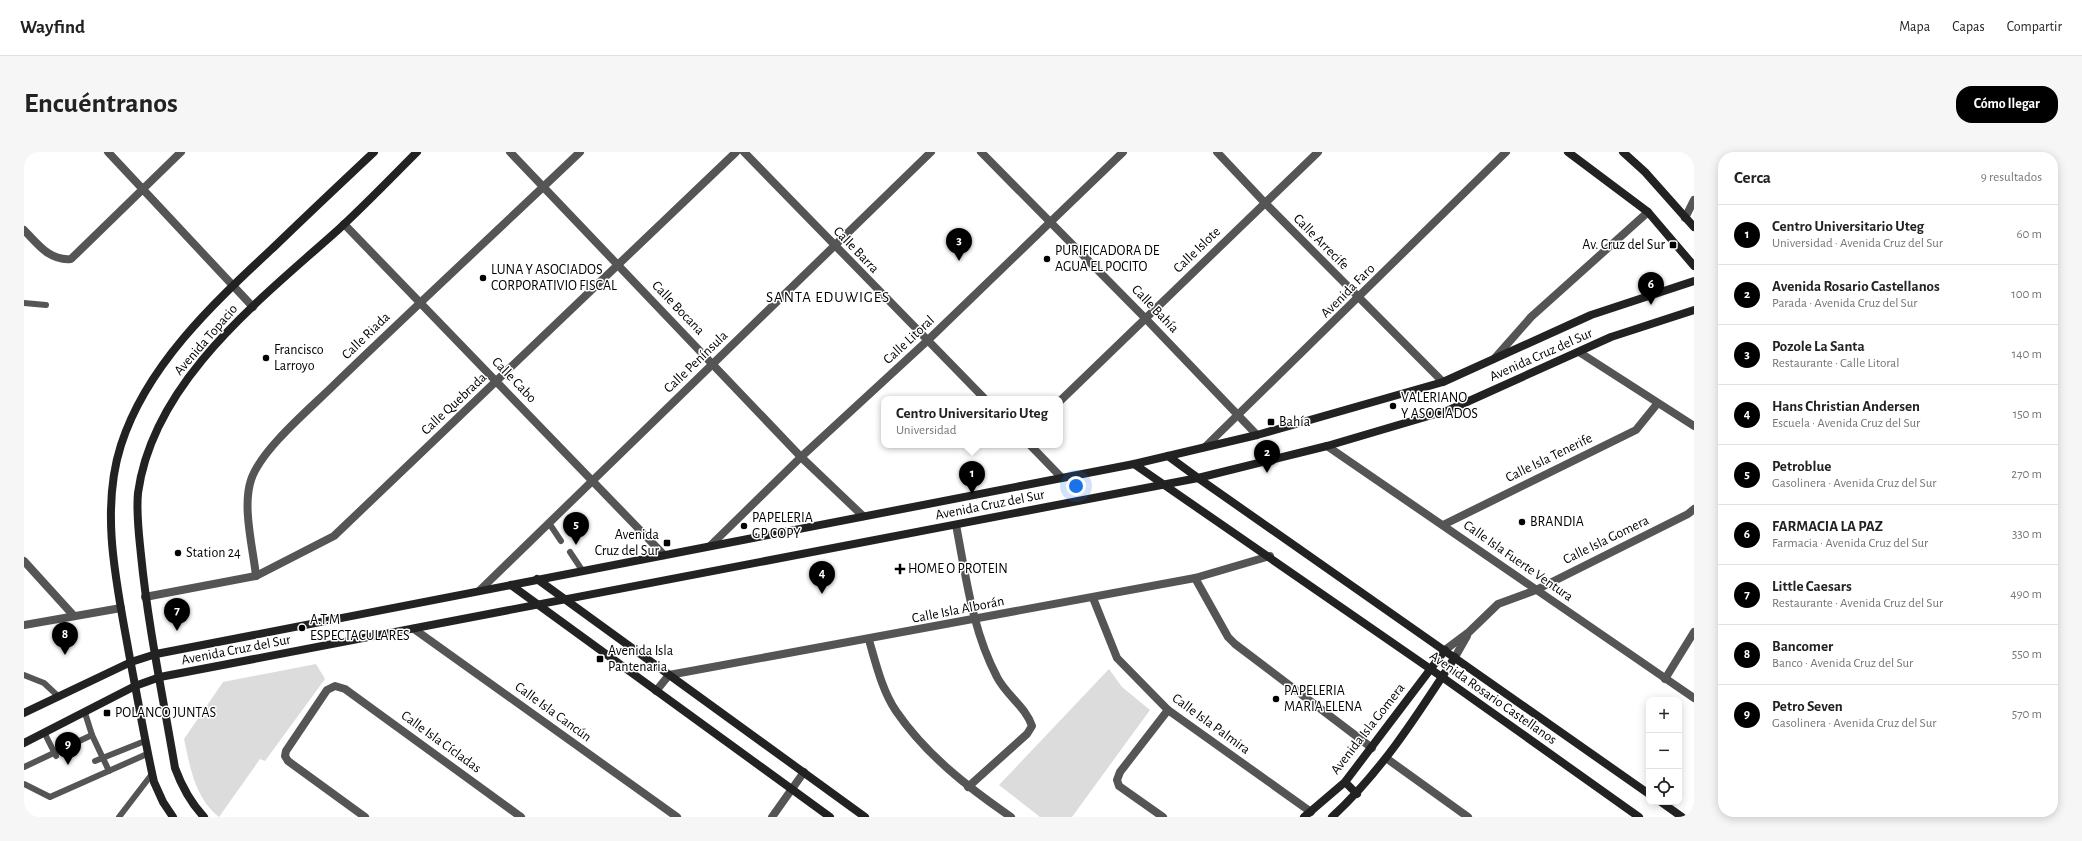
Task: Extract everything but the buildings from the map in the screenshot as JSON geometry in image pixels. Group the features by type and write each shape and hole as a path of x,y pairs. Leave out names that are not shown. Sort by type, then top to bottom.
{"street":[{"path":"108,152 253,306"},
{"path":"24,230 45,252 61,260 71,259 181,152"},
{"name":"Avenida Topacio","path":"173,817 163,802 152,774 147,754 121,608 110,521 115,471 121,446 129,423 149,385 175,350 233,285 374,152"},
{"name":"Avenida Topacio","path":"204,817 189,798 175,768 145,597 138,517 138,494 148,452 173,400 195,368 253,306 344,224 417,152"},
{"name":"Calle Bocana","path":"510,152 802,457 863,516"},
{"name":"Calle Riada","path":"256,576 248,507 251,481 256,470 286,432 419,303 580,152"},
{"name":"Calle Quebrada","path":"145,597 256,576 334,536 736,152"},
{"name":"Calle Barra","path":"744,152 834,246 982,396"},
{"name":"Calle Península","path":"479,591 931,152"},
{"name":"Calle Bahía","path":"981,152 1145,318 1257,435"},
{"name":"Calle Litoral","path":"711,545 802,457 927,341 1123,152"},
{"name":"Calle Arrecife","path":"1217,152 1265,203 1442,382"},
{"name":"Calle Islote","path":"1063,398 1318,152"},
{"name":"Avenida Faro","path":"1206,448 1506,152"},
{"path":"1568,152 1648,212 1694,266"},
{"path":"1623,152 1646,172 1694,227"},
{"path":"1685,218 1694,200"},
{"path":"1494,359 1531,318 1648,212"},
{"name":"Calle Cabo","path":"344,224 419,303 498,381 664,555"},
{"name":"Avenida Cruz del Sur","path":"24,713 131,662 156,654 582,570 1134,464 1257,435 1442,382 1591,315 1694,281"},
{"name":"Avenida Cruz del Sur","path":"24,743 45,734 135,686 160,677 564,601 1198,478 1327,446 1450,410 1611,337 1694,310"},
{"path":"1579,352 1657,404 1694,426"},
{"name":"Calle Isla Tenerife","path":"1443,525 1636,430 1657,404"},
{"name":"Calle Isla Fuerte Ventura","path":"1327,446 1694,698"},
{"path":"1033,448 1062,478"},
{"name":"Avenida Rosario Castellanos","path":"1168,456 1646,792"},
{"name":"Avenida Rosario Castellanos","path":"1134,464 1270,556 1639,817"},
{"name":"Calle Isla Gomera","path":"1445,650 1469,632 1498,604 1536,590 1688,514 1694,509"},
{"path":"956,525 975,620 984,649 997,679 1028,718 1032,726 1027,734 968,787"},
{"name":"Calle Isla Alborán","path":"669,676 869,640 1195,578 1270,556"},
{"path":"24,561 74,616"},
{"path":"1195,578 1228,637 1235,644 1372,748"},
{"path":"537,579 564,601 865,817"},
{"path":"511,585 656,692 830,817"},
{"name":"Calle Isla Palmira","path":"1093,598 1117,658 1168,710 1308,815"},
{"path":"24,625 121,608"},
{"name":"Calle Isla Cancún","path":"414,629 677,817"},
{"name":"Calle Isla Gomera","path":"1455,657 1469,632"},
{"path":"1665,679 1694,632"},
{"path":"869,640 880,678 896,711 919,739 968,787 1011,817"},
{"name":"Avenida Isla Gomera","path":"1308,815 1345,782 1445,650"},
{"name":"Avenida Isla Gomera","path":"1332,817 1357,794 1386,758 1455,657"},
{"path":"656,692 669,676"},
{"name":"Calle Isla Cícladas","path":"365,817 288,761 285,756 286,751 327,690 335,686 345,689 520,817"},
{"path":"1163,817 1119,786 1117,780 1120,772 1168,710"},
{"path":"1386,758 1468,817"},
{"path":"772,817 804,772"},
{"path":"1345,782 1357,794"},
{"path":"1665,805 1682,817"}],"lane":[{"path":"24,303 46,305"},
{"path":"549,523 561,541"},
{"path":"570,552 582,570"},
{"path":"24,675 44,683 59,697"},
{"path":"84,713 92,735 109,771"},
{"path":"45,734 55,754"},
{"path":"24,767 55,754 92,735"},
{"path":"95,761 145,741"},
{"path":"24,784 50,797 147,754"},
{"path":"119,817 152,774"}],"shaded area":[{"path":"316,664 325,679 265,761 260,759 219,817 204,801 199,791 191,771 184,739 223,682"},
{"path":"1109,669 1122,687 1150,710 1072,817 1040,817 999,785"}],"place":[{"name":"Av. Cruz del Sur","path":"1673,245"},
{"name":"PURIFICADORA DE AGUA EL POCITO","path":"1047,259"},
{"name":"Pozole La Santa","path":"959,261"},
{"name":"LUNA Y ASOCIADOS CORPORATIVIO FISCAL","path":"483,278"},
{"name":"FARMACIA LA PAZ","path":"1651,305"},
{"name":"Francisco Larroyo","path":"266,358"},
{"name":"VALERIANO Y ASOCIADOS","path":"1393,406"},
{"name":"Bahía","path":"1271,422"},
{"name":"Avenida Rosario Castellanos","path":"1267,473"},
{"name":"Centro Universitario Uteg","path":"972,494"},
{"name":"BRANDIA","path":"1522,522"},
{"name":"PAPELERIA GP COPY","path":"744,526"},
{"name":"Avenida Cruz del Sur","path":"667,543"},
{"name":"Petroblue","path":"576,545"},
{"name":"Station 24","path":"178,553"},
{"name":"HOME O PROTEIN","path":"900,569"},
{"name":"Hans Christian Andersen","path":"822,594"},
{"name":"A.T.M ESPECTACULARES","path":"302,628"},
{"name":"Little Caesars","path":"177,631"},
{"name":"Bancomer","path":"65,655"},
{"name":"Avenida Isla Pantenaria","path":"600,659"},
{"name":"PAPELERIA MARIA ELENA","path":"1276,699"},
{"name":"POLANCO JUNTAS","path":"107,713"},
{"name":"Petro Seven","path":"68,765"}],"district":[{"name":"SANTA EDUWIGES","path":"828,297"}]}
